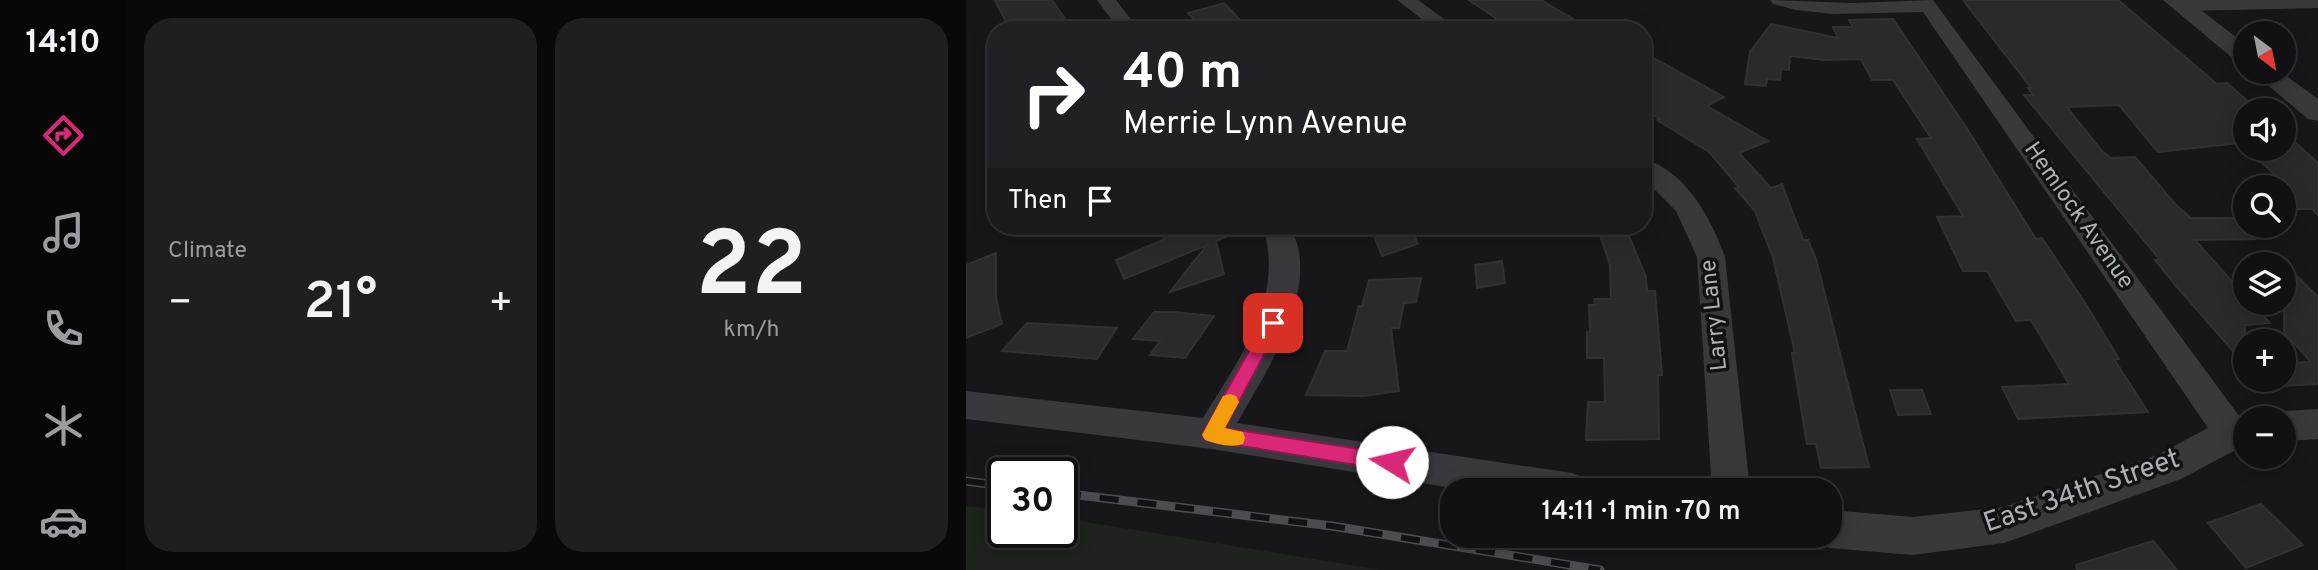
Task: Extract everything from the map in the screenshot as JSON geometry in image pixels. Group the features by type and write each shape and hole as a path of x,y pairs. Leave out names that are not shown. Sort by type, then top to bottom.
{"street":[{"path":"1106,0 1122,21"},
{"path":"1406,0 1436,21"},
{"path":"1779,0 1812,7 1926,3"},
{"path":"2177,3 2318,2"},
{"name":"Hemlock Avenue","path":"1926,3 2233,424"},
{"path":"2177,3 2233,47"},
{"path":"2281,84 2318,113"},
{"name":"Larry Lane","path":"1652,173 1678,193 1692,212 1704,233 1711,257 1730,478"},
{"path":"1212,435 1273,323 1283,289 1282,235"},
{"path":"966,405 1212,435 1493,478"},
{"path":"2296,425 2318,424"},
{"name":"East 34th Street","path":"1842,530 1913,536 1960,532 2004,524 2168,467 2233,434"}],"shaded area":[{"path":"966,506 987,508 987,548 1078,548 1078,521 1381,570 966,570"}],"building":[{"path":"995,0 1052,0 1067,21 1006,21"},
{"path":"1469,0 1541,0 1577,21 1500,21"},
{"path":"1963,0 2118,0 2217,84 2227,83 2244,98 2233,98 2233,144 2158,152 2119,105 2067,107 2102,151 2111,158 2135,157 2176,205 2191,218 2233,218 2233,238 2254,238 2195,240 2233,283 2233,315 2262,315 2270,323 2233,329 2233,351 2172,281 2155,260 2160,260 2024,95 2033,95 2028,88 2031,88"},
{"path":"1224,3 1241,21 1195,21 1188,13"},
{"path":"1893,19 1968,130 2036,239 2042,238 2087,306 2119,359 2114,359 2148,412 2018,419 2002,387 2069,384 2031,320 2016,321 1987,271 1963,271 1937,217 1963,216 1917,139 1931,138 1893,80 1872,80 1861,59 1825,60 1790,56 1789,70 1781,69 1780,80 1767,79 1766,86 1745,84 1750,52 1771,24 1838,38 1833,27 1853,27 1849,20"},
{"path":"1652,57 1724,97 1707,106 1768,141 1739,153 1771,188 1782,184 1803,240 1808,240 1816,259 1869,467 1821,468 1816,444 1807,444 1792,353 1795,353 1773,258 1755,211 1735,188 1739,187 1709,152 1657,120 1660,119 1652,114"},
{"path":"2296,143 2318,163 2318,215 2312,209 2296,209 2296,175 2275,175 2260,161 2296,161"},
{"path":"1163,235 1230,235 1216,241 1224,274 1170,292 1207,245 1124,279 1116,260 1165,239"},
{"path":"1374,235 1414,235 1418,244 1382,256"},
{"path":"1600,235 1629,235 1646,277 1647,291 1655,291 1662,375 1658,375 1659,439 1586,440 1588,402 1605,402 1604,358 1587,358 1589,305 1595,305 1594,299 1611,299 1610,265"},
{"path":"996,253 996,299 1002,324 966,338 966,265"},
{"path":"1502,261 1505,283 1477,288 1475,265"},
{"path":"2296,275 2318,297 2318,384 2296,385 2296,363 2311,362 2296,345 2296,329 2284,329 2284,315 2296,315"},
{"path":"1421,278 1416,302 1404,303 1399,328 1391,328 1399,391 1364,396 1306,395 1325,351 1347,351 1369,280"},
{"path":"1154,312 1214,316 1185,358 1150,355 1160,341 1133,339"},
{"path":"1027,323 1117,328 1097,359 1002,351"},
{"path":"1890,390 1922,390 1931,414 1898,415"},
{"path":"2261,504 2303,545 2246,568 2208,523"},
{"path":"2153,541 2177,570 2077,570 2076,565"}],"railway":[{"path":"966,481 987,484"},
{"path":"1078,495 1332,526 1600,570"}],"slow traffic":[{"path":"1230,402 1212,435 1236,438"}],"route":[{"path":"1273,323 1212,435 1392,462"}]}
